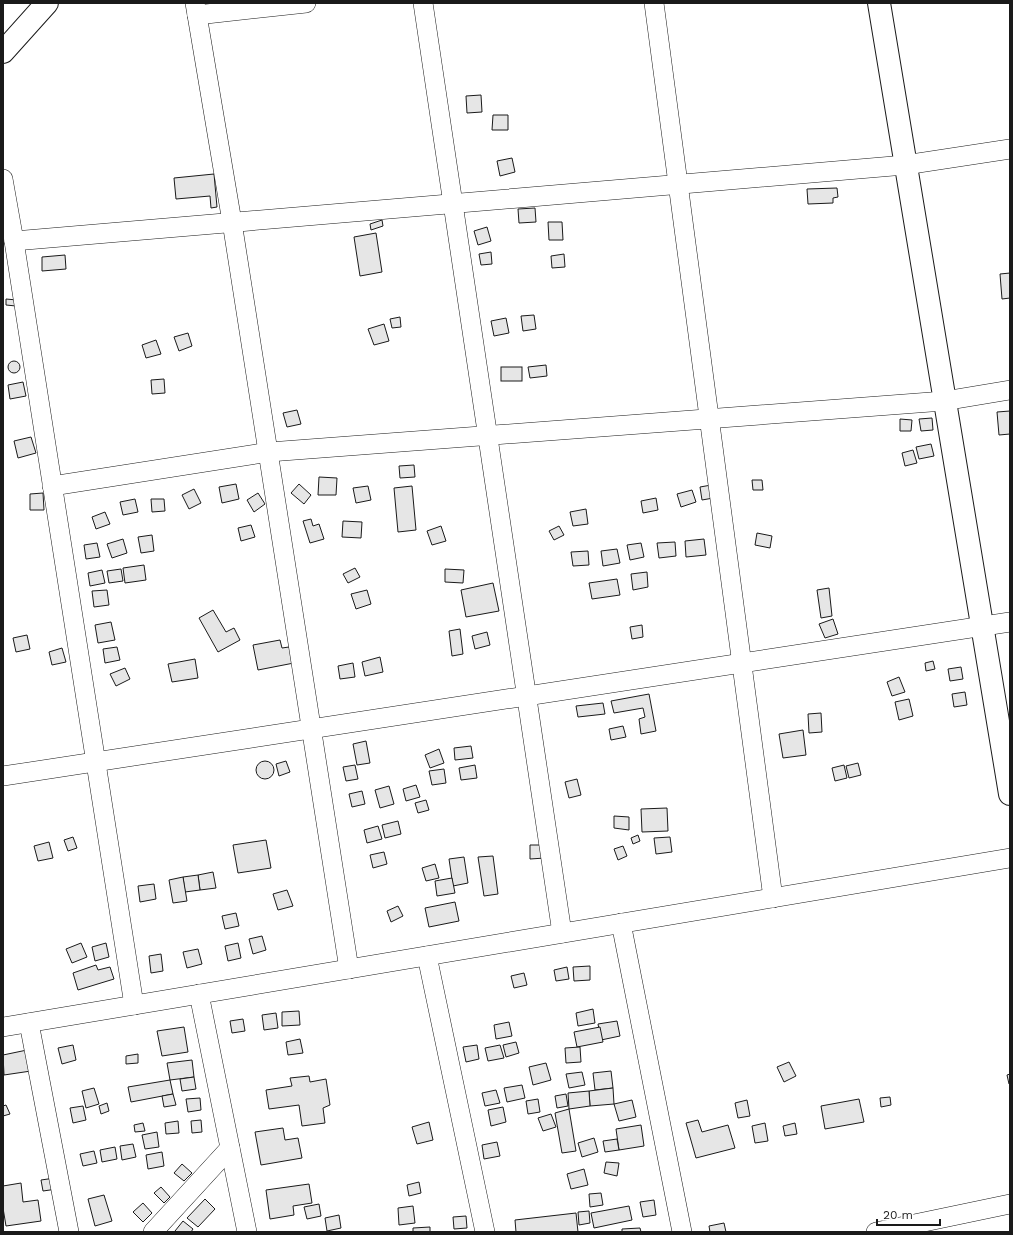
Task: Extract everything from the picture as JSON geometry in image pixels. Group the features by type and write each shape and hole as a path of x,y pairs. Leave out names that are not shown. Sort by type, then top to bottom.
{"street":[{"path":"3,52 47,3"},
{"path":"306,3 196,9 269,452 349,969"},
{"path":"423,3 562,934"},
{"path":"654,3 773,898"},
{"path":"878,3 1010,794"},
{"path":"14,241 905,165 1010,149"},
{"path":"3,179 134,1005"},
{"path":"52,486 269,452 944,401 1010,390"},
{"path":"3,776 1010,622"},
{"path":"3,1027 1010,858"},
{"path":"621,923 682,1232"},
{"path":"427,956 484,1232"},
{"path":"199,994 247,1232"},
{"path":"29,1023 69,1232"},
{"path":"153,1232 230,1148"},
{"path":"876,1232 1010,1204"}],"building":[{"path":"481,95 482,112 467,113 466,96"},
{"path":"493,115 508,115 508,130 492,130"},
{"path":"512,158 515,172 500,176 497,161"},
{"path":"214,174 217,207 211,208 210,196 176,199 174,178"},
{"path":"837,188 838,197 833,198 833,203 808,204 807,189"},
{"path":"535,208 536,222 519,223 518,209"},
{"path":"382,220 383,226 371,230 370,224"},
{"path":"548,222 562,222 563,240 549,240"},
{"path":"487,227 491,241 478,245 474,231"},
{"path":"376,233 382,272 360,276 354,237"},
{"path":"491,252 492,264 481,265 479,254"},
{"path":"564,254 565,267 552,268 551,256"},
{"path":"65,255 66,269 42,271 42,257"},
{"path":"1010,273 1010,298 1002,299 1000,274"},
{"path":"6,299 17,300 16,306 6,305"},
{"path":"534,315 536,329 523,331 521,316"},
{"path":"400,317 401,327 392,328 390,319"},
{"path":"506,318 509,333 494,336 491,321"},
{"path":"384,324 389,341 374,345 368,329"},
{"path":"188,333 192,346 179,351 174,337"},
{"path":"156,340 161,354 146,358 142,345"},
{"path":"14,361 18,363 20,367 18,371 14,373 10,371 8,367 10,363"},
{"path":"546,365 547,376 530,378 528,367"},
{"path":"501,367 522,367 522,381 501,381"},
{"path":"164,379 165,393 152,394 151,380"},
{"path":"23,382 26,396 10,399 8,385"},
{"path":"297,410 301,424 287,427 283,413"},
{"path":"1010,411 1010,434 999,435 997,412"},
{"path":"932,418 933,430 921,431 919,419"},
{"path":"900,419 912,420 911,431 900,431"},
{"path":"31,437 36,453 18,458 14,441"},
{"path":"931,444 934,456 919,459 916,447"},
{"path":"913,450 917,463 905,466 902,453"},
{"path":"414,465 415,477 400,478 399,466"},
{"path":"319,477 337,478 336,495 318,495"},
{"path":"752,480 762,480 763,490 753,490"},
{"path":"236,484 239,499 222,503 219,487"},
{"path":"299,484 311,495 304,504 291,493"},
{"path":"717,484 719,497 702,500 700,487"},
{"path":"368,486 371,500 356,503 353,488"},
{"path":"412,486 416,530 398,532 394,488"},
{"path":"194,489 201,503 189,509 182,495"},
{"path":"692,490 696,502 681,507 677,494"},
{"path":"43,493 44,510 30,510 30,494"},
{"path":"258,493 265,504 254,512 247,500"},
{"path":"656,498 658,510 643,513 641,501"},
{"path":"135,499 138,512 123,515 120,502"},
{"path":"151,499 164,499 165,511 152,512"},
{"path":"586,509 588,524 573,526 570,512"},
{"path":"105,512 110,524 96,529 92,517"},
{"path":"311,519 313,526 319,524 324,539 310,543 303,521"},
{"path":"343,521 362,522 361,538 342,537"},
{"path":"251,525 255,537 241,541 238,528"},
{"path":"441,526 446,541 432,545 427,531"},
{"path":"559,526 564,535 554,540 549,531"},
{"path":"757,533 772,536 770,548 755,545"},
{"path":"152,535 154,551 141,553 138,537"},
{"path":"123,539 127,553 112,558 107,544"},
{"path":"704,539 706,555 686,557 685,541"},
{"path":"675,542 676,556 659,558 657,543"},
{"path":"97,543 100,557 86,559 84,545"},
{"path":"641,543 644,557 630,560 627,545"},
{"path":"617,549 620,563 603,566 601,551"},
{"path":"588,551 589,565 573,566 571,552"},
{"path":"144,565 146,580 125,583 123,568"},
{"path":"355,568 360,577 348,583 343,574"},
{"path":"121,569 123,581 109,583 107,571"},
{"path":"445,569 464,570 463,583 445,582"},
{"path":"102,570 105,583 90,586 88,573"},
{"path":"647,572 648,587 633,590 631,574"},
{"path":"617,579 620,595 592,599 589,583"},
{"path":"493,583 499,611 466,617 461,590"},
{"path":"829,588 832,616 821,618 817,590"},
{"path":"107,590 109,605 94,607 92,591"},
{"path":"367,590 371,604 356,609 351,594"},
{"path":"213,610 226,632 234,628 240,640 218,652 199,618"},
{"path":"833,619 838,634 825,638 819,624"},
{"path":"111,622 115,640 98,643 95,625"},
{"path":"642,625 643,637 632,639 630,627"},
{"path":"460,629 463,654 452,656 449,631"},
{"path":"487,632 490,645 475,649 472,636"},
{"path":"27,635 30,649 16,652 13,638"},
{"path":"280,640 282,648 296,646 299,662 258,670 253,645"},
{"path":"117,647 120,660 105,663 103,649"},
{"path":"62,648 66,662 52,665 49,652"},
{"path":"380,657 383,672 365,676 362,662"},
{"path":"195,659 198,678 172,682 168,664"},
{"path":"933,661 935,669 926,671 925,663"},
{"path":"353,663 355,677 340,679 338,666"},
{"path":"961,667 963,679 950,681 948,669"},
{"path":"125,668 130,679 116,686 110,674"},
{"path":"899,677 905,692 892,696 887,682"},
{"path":"965,692 967,705 954,707 952,694"},
{"path":"649,694 656,731 641,734 639,719 645,717 643,708 614,713 611,701"},
{"path":"909,699 913,716 899,720 895,702"},
{"path":"603,703 605,714 578,717 576,706"},
{"path":"821,713 822,732 809,733 808,714"},
{"path":"623,726 626,737 611,740 609,729"},
{"path":"803,730 806,755 783,758 779,734"},
{"path":"366,741 370,763 357,765 353,744"},
{"path":"471,746 473,758 455,760 454,748"},
{"path":"439,749 444,763 430,768 425,755"},
{"path":"265,761 271,764 274,770 271,776 265,779 259,776 256,770 259,764"},
{"path":"286,761 290,772 279,776 276,764"},
{"path":"858,763 861,775 849,778 846,766"},
{"path":"355,765 358,779 346,781 343,767"},
{"path":"475,765 477,778 461,780 459,768"},
{"path":"844,765 847,778 835,781 832,768"},
{"path":"444,769 446,783 432,785 429,771"},
{"path":"577,779 581,795 569,798 565,782"},
{"path":"416,785 420,797 406,801 403,789"},
{"path":"389,786 394,804 380,808 375,790"},
{"path":"362,791 365,804 352,807 349,794"},
{"path":"426,800 429,810 418,813 415,803"},
{"path":"667,808 668,831 642,832 641,809"},
{"path":"614,816 629,817 629,830 614,828"},
{"path":"398,821 401,834 385,838 382,825"},
{"path":"378,826 382,839 367,843 364,830"},
{"path":"638,835 640,841 633,844 631,838"},
{"path":"73,837 77,848 68,851 64,840"},
{"path":"670,837 672,852 656,854 654,838"},
{"path":"266,840 271,868 238,873 233,845"},
{"path":"49,842 53,858 38,861 34,846"},
{"path":"530,845 545,845 545,858 530,859"},
{"path":"623,846 627,856 618,860 614,849"},
{"path":"384,852 387,864 373,868 370,855"},
{"path":"493,856 498,894 484,896 478,857"},
{"path":"464,857 468,883 453,886 449,859"},
{"path":"435,864 439,878 426,881 422,868"},
{"path":"213,872 216,888 200,890 198,875"},
{"path":"198,875 200,890 185,892 183,877"},
{"path":"183,877 187,901 173,903 169,880"},
{"path":"452,878 455,893 437,896 435,881"},
{"path":"154,884 156,899 140,902 138,886"},
{"path":"287,890 293,906 278,910 273,894"},
{"path":"455,902 459,921 429,927 425,908"},
{"path":"398,906 403,916 391,922 387,911"},
{"path":"236,913 239,926 225,929 222,916"},
{"path":"262,936 266,950 253,954 249,939"},
{"path":"81,943 87,957 72,963 66,949"},
{"path":"106,943 109,957 95,961 92,947"},
{"path":"238,943 241,958 228,961 225,946"},
{"path":"198,949 202,964 187,968 183,952"},
{"path":"161,954 163,971 151,973 149,956"},
{"path":"96,965 98,970 110,967 114,979 78,990 73,973"},
{"path":"590,966 590,980 574,981 573,967"},
{"path":"567,967 569,979 556,981 554,970"},
{"path":"524,973 527,985 514,988 511,976"},
{"path":"593,1009 595,1023 578,1026 576,1013"},
{"path":"299,1011 300,1025 282,1026 282,1012"},
{"path":"276,1013 278,1028 264,1030 262,1015"},
{"path":"243,1019 245,1031 232,1033 230,1021"},
{"path":"617,1021 620,1036 601,1040 598,1024"},
{"path":"509,1022 512,1036 496,1039 494,1025"},
{"path":"184,1027 188,1052 162,1056 157,1031"},
{"path":"600,1027 603,1042 577,1047 574,1032"},
{"path":"300,1039 303,1053 288,1055 286,1042"},
{"path":"516,1042 519,1053 506,1057 503,1045"},
{"path":"73,1045 76,1060 62,1064 58,1048"},
{"path":"477,1045 479,1059 466,1062 463,1047"},
{"path":"500,1045 504,1058 488,1061 485,1048"},
{"path":"580,1047 581,1062 566,1063 565,1048"},
{"path":"27,1050 31,1071 4,1075 3,1055"},
{"path":"138,1054 138,1063 126,1064 126,1056"},
{"path":"192,1060 194,1077 170,1080 167,1063"},
{"path":"789,1062 796,1076 784,1082 777,1067"},
{"path":"546,1063 551,1080 533,1085 529,1067"},
{"path":"611,1071 613,1088 595,1090 593,1073"},
{"path":"582,1072 585,1085 569,1088 566,1074"},
{"path":"1010,1074 1010,1083 1009,1084 1007,1075"},
{"path":"309,1076 310,1082 326,1079 330,1105 323,1108 325,1123 302,1126 299,1105 269,1109 266,1090 292,1086 290,1078"},
{"path":"194,1077 196,1089 182,1091 180,1079"},
{"path":"170,1080 173,1094 131,1102 128,1087"},
{"path":"522,1085 525,1098 507,1102 504,1088"},
{"path":"94,1088 99,1104 86,1108 82,1091"},
{"path":"613,1088 614,1104 590,1106 589,1091"},
{"path":"496,1090 500,1103 485,1106 482,1093"},
{"path":"589,1091 590,1106 569,1109 568,1093"},
{"path":"173,1094 176,1105 164,1107 162,1096"},
{"path":"566,1094 568,1106 557,1108 555,1096"},
{"path":"890,1097 891,1105 881,1107 880,1098"},
{"path":"200,1098 201,1110 188,1112 186,1099"},
{"path":"538,1099 540,1112 528,1114 526,1101"},
{"path":"859,1099 864,1122 825,1129 821,1106"},
{"path":"632,1100 636,1117 619,1121 614,1104"},
{"path":"747,1100 750,1116 738,1118 735,1103"},
{"path":"107,1103 109,1111 101,1114 99,1106"},
{"path":"6,1105 10,1114 3,1116 3,1106"},
{"path":"83,1106 86,1120 73,1123 70,1108"},
{"path":"503,1107 506,1122 491,1126 488,1110"},
{"path":"569,1109 576,1151 562,1153 555,1113"},
{"path":"551,1114 556,1127 543,1131 538,1118"},
{"path":"201,1120 202,1132 192,1133 191,1121"},
{"path":"698,1120 702,1132 728,1125 735,1148 696,1158 686,1123"},
{"path":"178,1121 179,1133 166,1134 165,1123"},
{"path":"429,1122 433,1140 417,1144 412,1127"},
{"path":"143,1123 145,1131 135,1132 134,1125"},
{"path":"765,1123 768,1141 755,1143 752,1126"},
{"path":"795,1123 797,1134 785,1136 783,1126"},
{"path":"641,1125 644,1146 619,1150 616,1129"},
{"path":"283,1128 285,1140 298,1138 302,1158 261,1165 255,1132"},
{"path":"157,1132 159,1147 145,1149 142,1135"},
{"path":"594,1138 598,1152 582,1157 578,1143"},
{"path":"617,1139 619,1150 605,1152 603,1141"},
{"path":"497,1142 500,1156 484,1159 482,1145"},
{"path":"133,1144 136,1157 122,1160 120,1146"},
{"path":"115,1147 117,1159 102,1162 100,1150"},
{"path":"94,1151 97,1163 83,1166 80,1154"},
{"path":"162,1152 164,1166 148,1169 146,1155"},
{"path":"606,1162 619,1163 617,1176 604,1173"},
{"path":"182,1164 192,1173 184,1181 174,1173"},
{"path":"584,1169 588,1185 571,1189 567,1174"},
{"path":"55,1178 57,1189 43,1191 41,1180"},
{"path":"419,1182 421,1193 409,1196 407,1185"},
{"path":"21,1183 23,1202 38,1200 41,1221 6,1226 3,1208 3,1186"},
{"path":"309,1184 312,1203 293,1206 294,1215 270,1219 266,1190"},
{"path":"161,1187 170,1197 164,1203 154,1193"},
{"path":"601,1193 603,1205 590,1207 589,1194"},
{"path":"104,1195 112,1221 95,1226 88,1199"},
{"path":"205,1199 215,1209 198,1227 187,1218"},
{"path":"654,1200 656,1215 643,1217 640,1202"},
{"path":"143,1203 152,1213 143,1222 133,1212"},
{"path":"319,1204 321,1216 307,1219 304,1207"},
{"path":"413,1206 415,1223 399,1225 398,1208"},
{"path":"629,1206 632,1220 594,1228 591,1213"},
{"path":"589,1211 590,1223 579,1225 578,1212"},
{"path":"576,1213 578,1232 516,1232 515,1220"},
{"path":"339,1215 341,1228 327,1231 325,1218"},
{"path":"466,1216 467,1228 454,1229 453,1217"},
{"path":"183,1221 193,1229 191,1232 175,1231"},
{"path":"724,1223 726,1232 710,1232 709,1226"},
{"path":"430,1227 430,1232 413,1232 413,1228"},
{"path":"640,1228 641,1232 622,1232 622,1229"}]}
